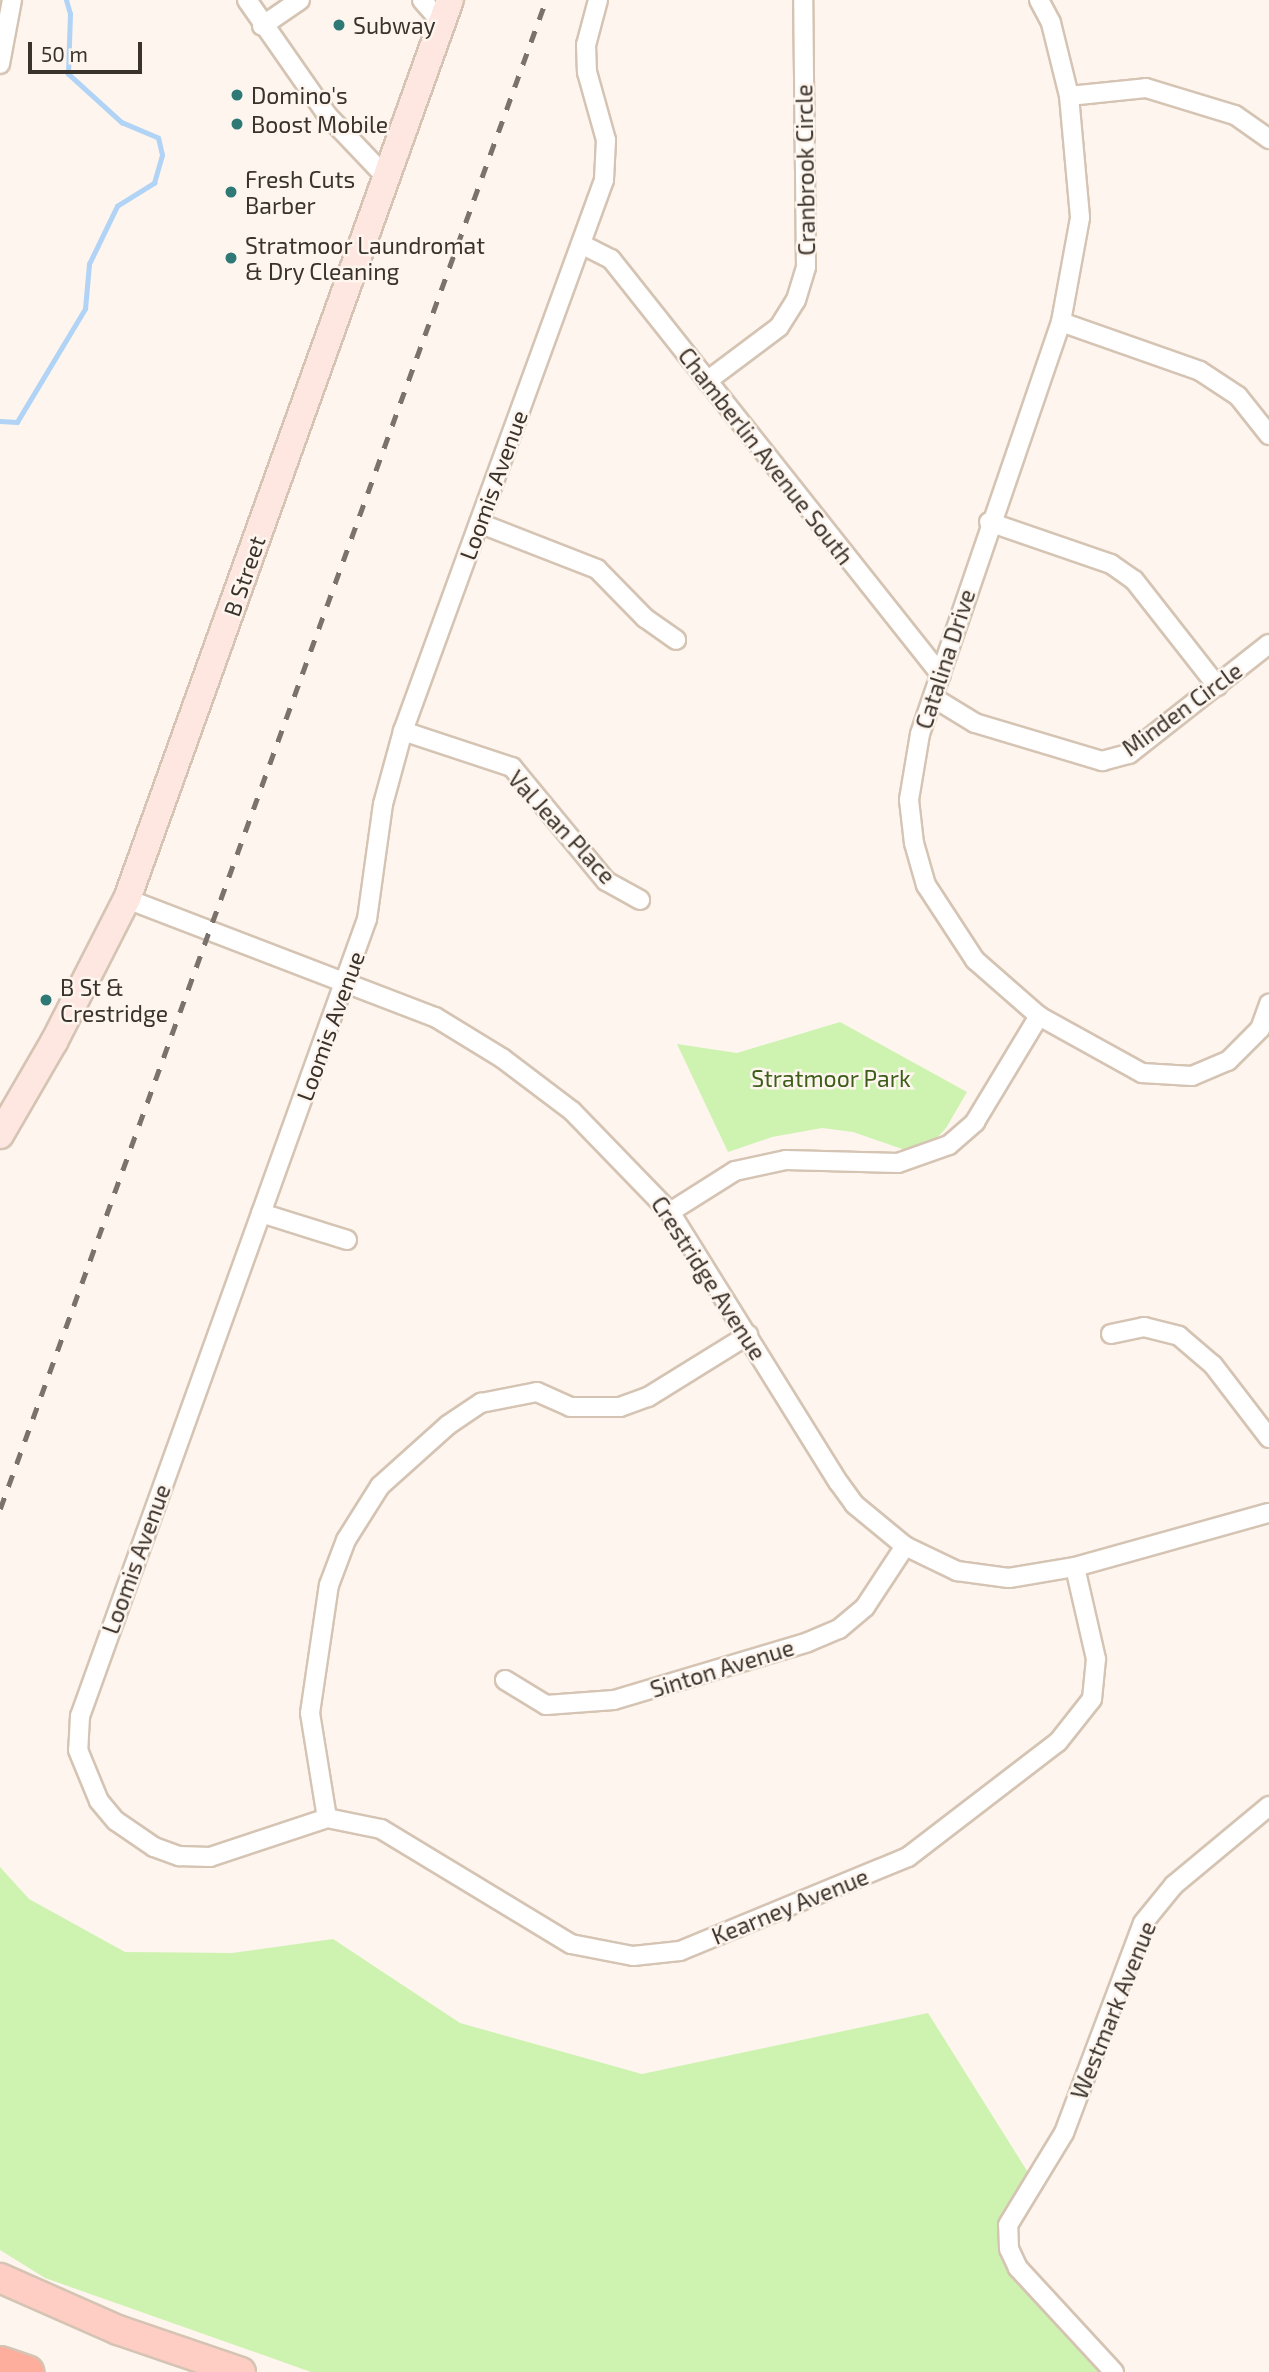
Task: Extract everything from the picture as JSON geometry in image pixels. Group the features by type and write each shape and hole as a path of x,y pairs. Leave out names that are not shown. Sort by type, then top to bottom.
{"highway":[{"path":"0,2363 26,2372"}],"main road":[{"name":"B Street","path":"0,1135 54,1042 127,899 384,176 446,12"},
{"path":"0,2278 118,2330 242,2372"}],"street":[{"path":"0,64 12,0"},
{"path":"247,0 262,26 328,116 384,176"},
{"path":"262,26 300,0"},
{"path":"422,0 446,12"},
{"name":"Loomis Avenue","path":"327,1818 210,1857 179,1856 154,1847 116,1821 99,1801 78,1750 80,1716 348,980 367,919 383,804 403,732 583,245 604,180 606,140 587,72 586,45 598,0"},
{"name":"Cranbrook Circle","path":"706,381 779,327 796,300 806,267 803,0"},
{"name":"Catalina Drive","path":"1039,0 1051,23 1069,96 1080,218 1061,322 989,522 934,698 920,734 909,800 926,885 975,960 1039,1016 1142,1073 1192,1076 1228,1060 1260,1029 1269,1004"},
{"path":"1069,96 1146,88 1235,116 1269,139"},
{"name":"Chamberlin Avenue South","path":"583,245 611,260 941,675"},
{"path":"1061,322 1200,371 1238,396 1269,435"},
{"path":"989,522 1111,565 1134,580 1217,686"},
{"path":"479,523 597,569 645,618 676,640"},
{"name":"Minden Circle","path":"934,698 975,723 1102,761 1129,754 1269,644"},
{"name":"Val Jean Place","path":"403,732 512,768 606,881 640,900"},
{"name":"Crestridge Avenue","path":"127,899 348,980 435,1017 502,1058 581,1119 670,1212 854,1504 905,1546 957,1571 984,1577 1037,1575 1269,1513"},
{"path":"670,1212 735,1171 786,1160 898,1163 949,1144 975,1122 1039,1016"},
{"path":"261,1213 347,1240"},
{"path":"1111,1334 1144,1327 1178,1336 1213,1365 1269,1438"},
{"path":"327,1818 310,1713 329,1585 346,1540 380,1486 448,1426 481,1403 537,1392 570,1407 621,1407 648,1397 748,1335"},
{"name":"Sinton Avenue","path":"505,1680 546,1705 614,1700 808,1642 838,1629 864,1607 905,1546"},
{"name":"Kearney Avenue","path":"327,1818 381,1829 571,1944 632,1956 680,1951 908,1857 1059,1742 1092,1699 1097,1659 1075,1567"},
{"name":"Westmark Avenue","path":"1114,2372 1018,2268 1009,2249 1008,2225 1064,2133 1143,1923 1174,1885 1269,1806"}],"green space":[{"name":"Stratmoor Park","path":"840,1022 967,1092 946,1128 932,1143 908,1151 853,1132 822,1128 772,1137 728,1152 677,1044 737,1053"},
{"path":"0,1867 29,1899 125,1952 232,1953 333,1939 460,2023 642,2074 928,2013 1034,2182 1008,2225 1018,2268 1117,2372 311,2372 45,2278 0,2250"}],"waterway":[{"path":"0,421 17,422 85,309 89,264 117,206 154,183 162,155 158,138 122,123 68,74 70,14 66,0"}],"railway":[{"path":"0,1509 546,0"}],"place":[{"name":"Subway","path":"339,25"},
{"name":"Domino's","path":"237,95"},
{"name":"Boost Mobile","path":"237,124"},
{"name":"Fresh Cuts Barber","path":"231,192"},
{"name":"Stratmoor Laundromat & Dry Cleaning","path":"231,258"},
{"name":"B St & Crestridge","path":"46,1000"}]}
